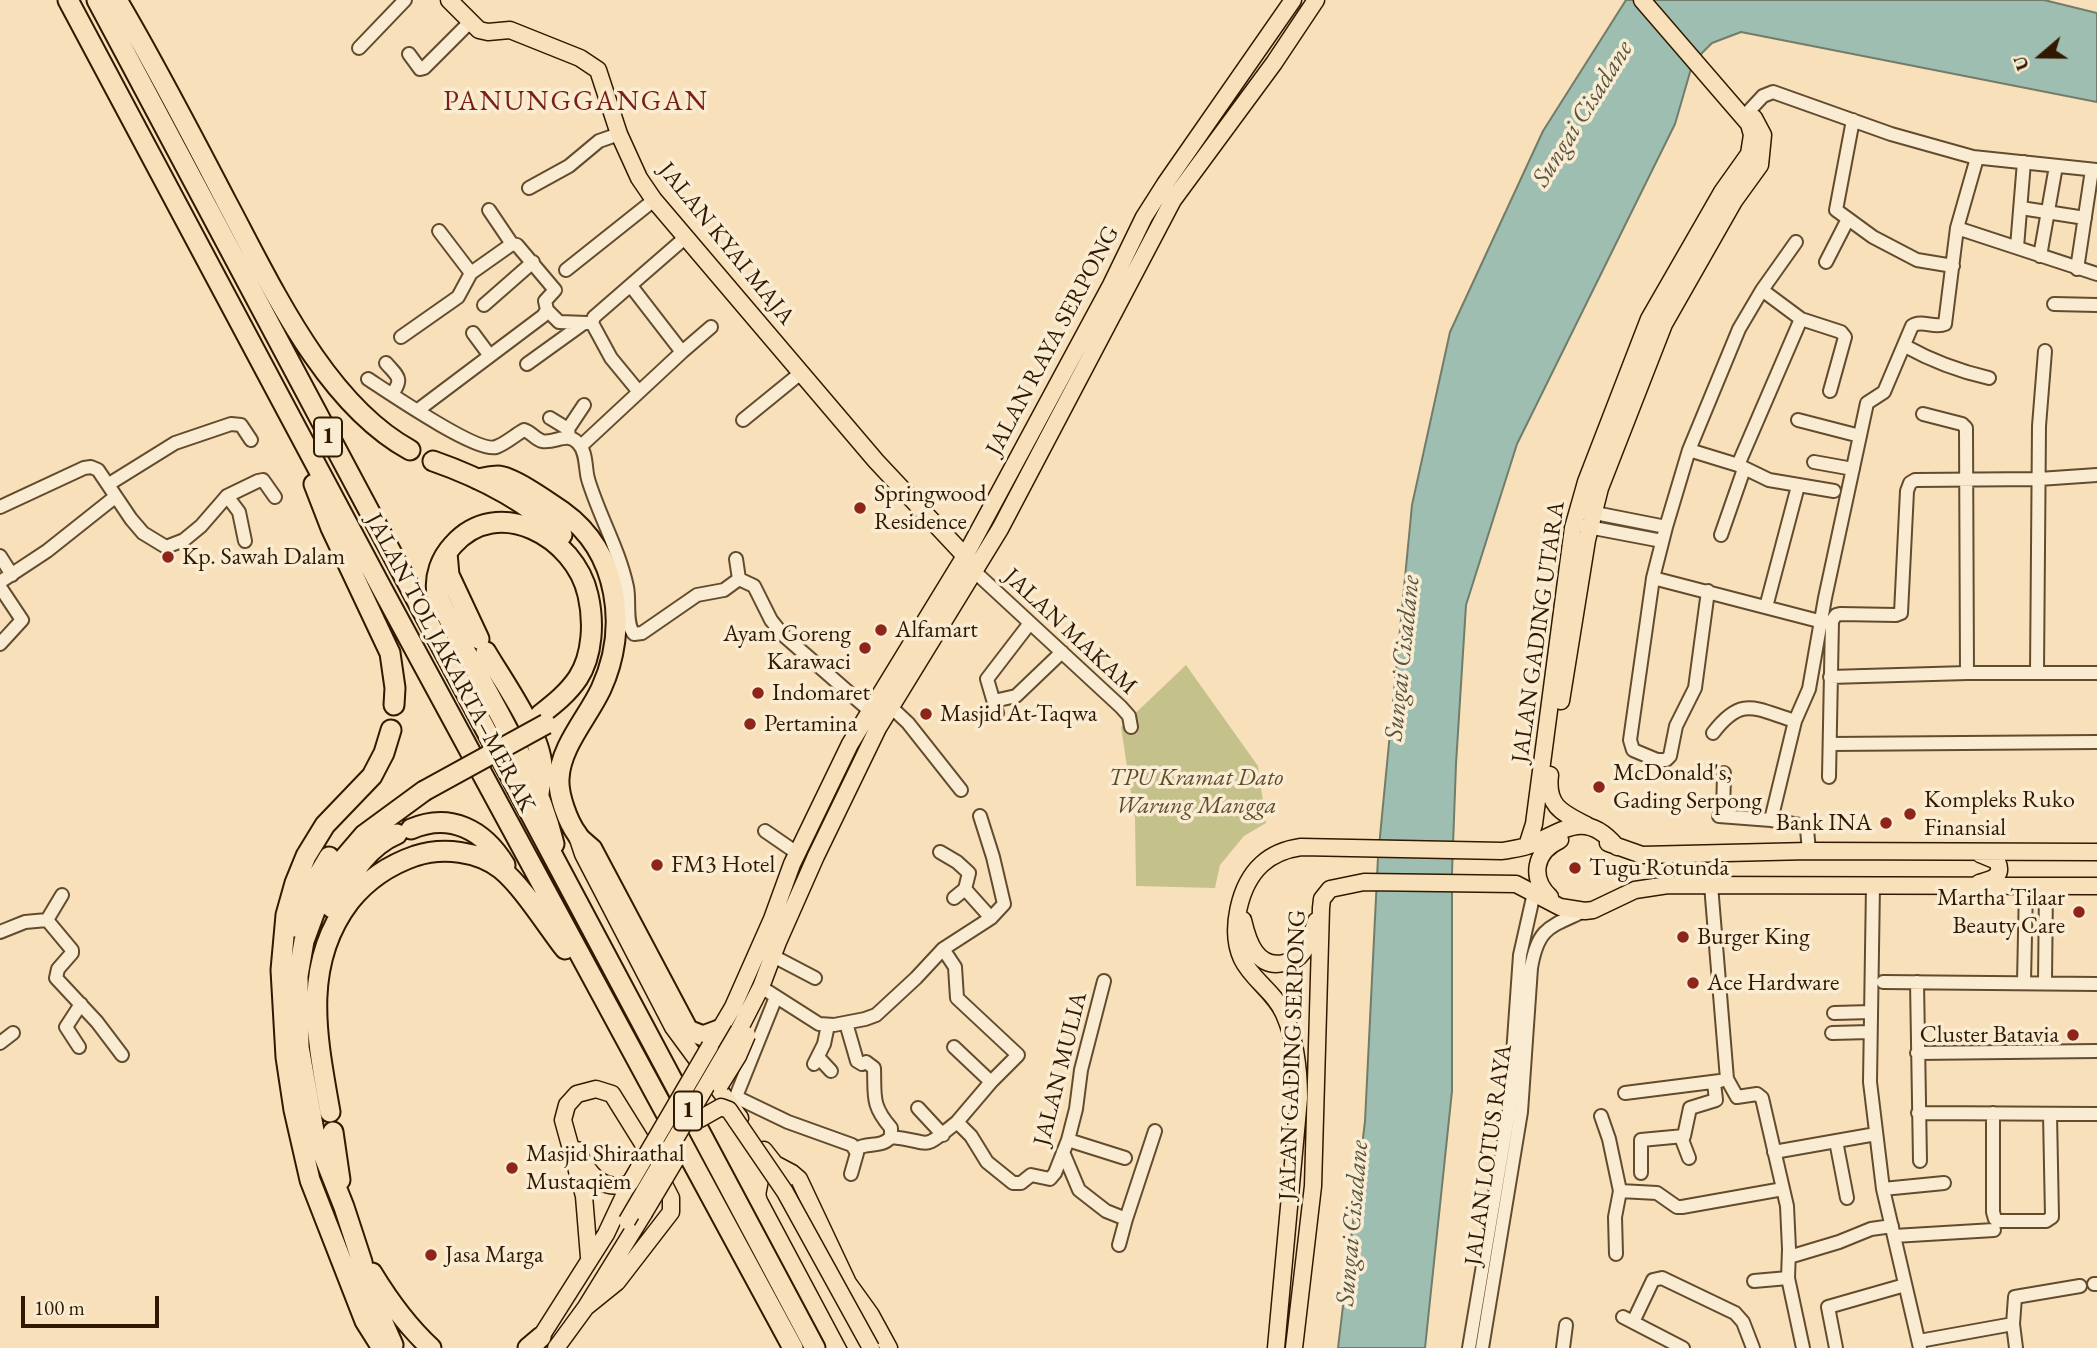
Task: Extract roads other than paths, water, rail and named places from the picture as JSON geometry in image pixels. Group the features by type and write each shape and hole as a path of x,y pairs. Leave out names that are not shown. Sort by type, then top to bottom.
{"highway":[{"name":"JALAN TOL JAKARTA–MERAK","path":"68,0 293,424 793,1348"},
{"name":"JALAN TOL JAKARTA–MERAK","path":"97,0 815,1348"},
{"path":"117,0 260,265 328,378 380,432 410,450"},
{"path":"293,424 331,528 390,653 395,688 394,705"},
{"path":"282,1015 297,925 307,894 340,841 362,820 569,706 587,683 600,653 604,624 598,589 586,564 571,544 551,525 477,479 433,461"},
{"path":"477,479 500,475 542,497 573,519 593,540 606,568 616,598 617,636 601,689 568,748 559,777 559,795 577,836 592,849 688,1030 714,1038"},
{"path":"543,719 579,677 589,652 591,627 588,594 577,570 562,550 543,534 523,525 503,521 478,526 457,540 447,552 437,576 437,594 517,748 546,811 561,874"},
{"path":"447,552 449,575 482,645 536,742 542,765 539,796"},
{"path":"382,1348 365,1321 310,1180 294,1110 282,1015 281,970 286,915 306,856 325,825 372,776 379,765 391,730"},
{"path":"394,1348 366,1284 362,1262 344,1207 314,1131 299,1047 298,976 304,940 334,870 363,835 421,786"},
{"path":"299,1047 304,993 317,935 356,868 374,849 404,831 447,822 456,823 468,829 501,859 520,890"},
{"path":"330,1112 318,1034 318,977 324,948 338,918 358,892 380,872 402,860 444,851 468,853 504,871 598,991"},
{"path":"333,1132 344,1207"},
{"path":"362,1262 392,1305 431,1348"},
{"path":"365,1321 366,1348"}],"main road":[{"path":"449,0 470,22"},
{"name":"JALAN RAYA SERPONG","path":"625,1218 630,1183 746,979 821,800 870,711 906,667 1111,285 1144,217 1293,0"},
{"path":"586,1307 605,1275 605,1261 625,1218 708,1074 742,1028 821,845 891,707 906,667 974,572 1050,436 1173,200 1274,63 1316,0"},
{"name":"JALAN GADING UTARA","path":"1642,0 1742,108"},
{"name":"JALAN GADING UTARA","path":"1617,847 1606,833 1556,807 1548,787 1584,518 1586,482 1649,319 1722,192 1749,168 1751,146 1751,129 1742,108 1652,0"},
{"name":"JALAN KYAI MAJA","path":"470,22 484,32 510,30 537,39 592,64 601,74 619,134 639,178 654,200 876,461 965,556"},
{"path":"1036,426 1050,436"},
{"name":"JALAN GADING UTARA","path":"1530,845 1584,518"},
{"name":"JALAN GADING SERPONG","path":"1276,1348 1299,1098 1299,1069 1292,1034 1284,1012 1273,995 1246,967 1241,957 1237,919 1240,905 1256,870 1271,857 1301,847 1502,851 1530,845 1559,829 1588,826"},
{"path":"1557,905 1542,890 1538,881 1537,862 1547,847 1578,835 1642,855 1809,851 2097,852"},
{"path":"577,836 583,854 673,1027 775,1164 799,1179 848,1283 890,1348"},
{"path":"1971,852 1997,861 2001,869 1995,878 1972,886"},
{"name":"JALAN GADING SERPONG","path":"1294,1348 1313,1186 1322,899 1335,886 1364,882 1501,883 1516,884 1557,905 1584,911"},
{"path":"1584,911 1593,910 1646,887 2097,886"},
{"path":"1240,905 1251,946 1263,961 1273,964 1295,960 1302,953 1321,908"},
{"name":"JALAN RAYA SERPONG","path":"742,1028 746,979"},
{"path":"540,1345 589,1258 606,1234 625,1218 698,1120 738,1056 742,1028"},
{"path":"540,1345 617,1282 671,1212 671,1198 619,1104 612,1094 606,1091 588,1090 572,1099 563,1121 584,1196 589,1258"},
{"path":"619,1104 605,1097 585,1101 573,1119 573,1136 577,1149 593,1176 611,1186 630,1183"},
{"path":"698,1120 721,1107 729,1111 786,1192 871,1348"},
{"path":"810,1200 792,1179 782,1180 774,1189 791,1228 857,1348"}],"street":[{"path":"359,48 405,0"},
{"path":"409,54 420,69 424,68 470,22"},
{"path":"1742,108 1773,92 1891,134 1977,158 2095,170 2077,269"},
{"path":"1853,120 1836,205 1838,212 1873,237 1917,260 1952,266"},
{"path":"528,188 569,166 599,141 619,134"},
{"path":"1771,820 1795,721 1812,677 1825,598 1867,402 1884,392 1910,328 1915,323 1937,327 1945,324 1957,228 1977,158"},
{"path":"2017,247 2024,162"},
{"path":"2040,256 2056,166"},
{"path":"566,270 654,200"},
{"path":"2021,208 2089,214"},
{"path":"489,210 512,244 517,245 555,288 545,301 547,310 559,322 588,323"},
{"path":"1826,262 1848,219"},
{"path":"1957,228 2097,274"},
{"path":"439,231 471,273"},
{"path":"527,365 588,323 686,237"},
{"path":"1709,591 1695,688 1676,726 1670,756 1667,760 1657,760 1633,750 1630,740 1653,578 1665,527 1689,450 1739,329 1762,290 1797,242"},
{"path":"401,337 457,298 471,273 512,244"},
{"path":"484,305 533,262"},
{"path":"631,286 682,352"},
{"path":"1762,290 1801,319 1841,332 1845,337 1830,391"},
{"path":"2054,304 2097,305"},
{"path":"418,410 543,316 547,310"},
{"path":"1721,535 1741,467 1801,319"},
{"path":"588,323 611,358 639,392"},
{"path":"581,446 710,327"},
{"path":"472,333 490,356"},
{"path":"1905,345 1929,360 1989,378"},
{"path":"2037,673 2039,426 2045,351"},
{"path":"386,363 399,379 399,385 392,394"},
{"path":"743,420 802,372"},
{"path":"368,379 481,446 497,447 524,430 542,441 569,433 584,405"},
{"path":"1923,414 1965,426 1967,673"},
{"path":"550,418 581,446 587,477 623,567 628,592 630,629 634,634 642,633 697,595 724,590 739,579"},
{"path":"1798,420 1860,436"},
{"path":"109,485 175,443 231,424 239,423 251,440"},
{"path":"1689,450 1741,467 1769,480 1834,491"},
{"path":"1814,462 1853,469"},
{"path":"0,507 90,467 98,470 143,533 166,547 184,540 201,526 227,496 263,480 275,497"},
{"path":"1829,777 1832,621 1836,615 1896,615 1902,612 1908,485 1915,480 2039,480 2097,475"},
{"path":"1766,607 1798,486"},
{"path":"227,496 239,512 245,541"},
{"path":"0,582 47,551 115,497"},
{"path":"1584,518 1665,527"},
{"path":"1584,518 1662,541"},
{"path":"0,556 12,575"},
{"path":"736,559 739,579"},
{"name":"JALAN MAKAM","path":"974,572 1121,707 1129,716 1131,727"},
{"path":"1653,578 1815,620"},
{"path":"739,579 754,586 771,620 782,634 870,711"},
{"path":"0,587 22,620 0,644"},
{"path":"1030,623 988,677 987,682 995,707 1016,696 1062,653"},
{"path":"1830,677 2097,673"},
{"path":"891,707 908,723 961,790"},
{"path":"1713,733 1725,717 1740,708 1750,708 1795,721"},
{"path":"1830,744 2097,742"},
{"path":"1724,774 1721,816 1806,826 1809,851"},
{"path":"761,987 819,1024 846,1023 876,1015 943,949 991,918 1004,904 980,816"},
{"path":"765,831 797,853"},
{"path":"940,852 969,873 965,889 954,898"},
{"path":"1641,1173 1641,1140 1681,1137 1685,1133 1690,1108 1716,1100 1721,1081 1711,885"},
{"path":"1873,885 1870,1082 1883,1189 1919,1345 2013,1324"},
{"path":"2024,982 2026,887"},
{"path":"2045,982 2046,887"},
{"path":"965,889 991,918"},
{"name":"JALAN LOTUS RAYA","path":"1469,1348 1509,1111 1520,955 1534,893"},
{"path":"47,920 62,895"},
{"path":"1523,941 1535,948 1543,932 1584,911"},
{"path":"0,932 24,922 47,920"},
{"path":"47,920 72,950 58,969 56,978 82,1004 122,1055"},
{"name":"JALAN LOTUS RAYA","path":"1482,1348 1521,1112 1531,968 1535,948"},
{"path":"775,949 815,978"},
{"path":"891,1137 927,1144 943,1135 1018,1055 957,998 955,967 943,949"},
{"name":"JALAN MULIA","path":"957,1122 971,1136 986,1162 1013,1183 1021,1182 1031,1175 1050,1179 1066,1146 1076,1109 1081,1070 1104,981"},
{"path":"1884,982 2097,984"},
{"path":"1917,982 1920,1161"},
{"path":"776,997 737,1094 738,1098 788,1122 856,1149"},
{"path":"79,1047 66,1027 82,1004"},
{"path":"1834,1013 1871,1012"},
{"path":"846,1023 857,1061 862,1064 866,1062 874,1068 873,1096 878,1112 891,1128 891,1137 885,1143 863,1144 856,1149"},
{"path":"828,1025 824,1044 816,1060 831,1071"},
{"path":"1832,1033 1870,1032"},
{"path":"0,1043 13,1033"},
{"path":"954,1047 990,1082"},
{"path":"1917,1053 2097,1051"},
{"path":"1625,1093 1721,1081"},
{"path":"1721,1081 1737,1097 1757,1094 1761,1096 1787,1206 1788,1278 1803,1348"},
{"path":"918,1108 943,1135"},
{"path":"1918,1113 2097,1114"},
{"path":"1993,1114 1993,1212 1996,1226"},
{"path":"1789,1257 1871,1229 1893,1231 2046,1221 2052,1217 2050,1114"},
{"path":"1601,1116 1609,1139 1620,1191 1615,1217 1616,1254"},
{"path":"1119,1245 1155,1131"},
{"path":"1774,1152 1876,1134"},
{"path":"1681,1137 1689,1158"},
{"path":"1836,1141 1847,1198"},
{"path":"1125,1158 1066,1146 1079,1190 1106,1211 1126,1219"},
{"path":"851,1174 856,1149"},
{"path":"1883,1189 1944,1183"},
{"path":"1620,1191 1653,1192 1677,1207 1682,1207 1783,1189"},
{"path":"1684,1348 1628,1320 1653,1280 1662,1278 1735,1313 1743,1322 1752,1348"},
{"path":"1754,1281 1788,1278"},
{"path":"1836,1348 1828,1307 1905,1285"},
{"path":"2016,1348 2013,1324 2014,1300 2018,1295 2080,1286"},
{"path":"1563,1348 1566,1325"}],"water":[{"name":"Sungai Cisadane","path":"1626,0 2044,0 2097,13 2097,102 1741,32 1712,43 1693,62 1675,124 1517,444 1466,605 1452,872 1452,1091 1425,1348 1338,1348 1365,1121 1378,857 1412,505 1450,332 1543,131"}],"place":[{"name":"Springwood Residence","path":"860,508"},
{"name":"Kp. Sawah Dalam","path":"168,557"},
{"name":"Alfamart","path":"881,630"},
{"name":"Ayam Goreng Karawaci","path":"865,648"},
{"name":"Indomaret","path":"758,693"},
{"name":"Masjid At-Taqwa","path":"926,714"},
{"name":"Pertamina","path":"750,724"},
{"name":"McDonald's, Gading Serpong","path":"1599,787"},
{"name":"Kompleks Ruko Finansial","path":"1910,814"},
{"name":"Bank INA","path":"1886,823"},
{"name":"FM3 Hotel","path":"657,865"},
{"name":"Tugu Rotunda","path":"1575,868"},
{"name":"Martha Tilaar Beauty Care","path":"2079,912"},
{"name":"Burger King","path":"1683,937"},
{"name":"Ace Hardware","path":"1693,983"},
{"name":"Cluster Batavia","path":"2073,1035"},
{"name":"Masjid Shiraathal Mustaqiem","path":"512,1168"},
{"name":"Jasa Marga","path":"431,1255"}],"district":[{"name":"PANUNGGANGAN","path":"576,102"}],"park label":[{"name":"TPU Kramat Dato Warung Mangga","path":"1196,792"}]}
